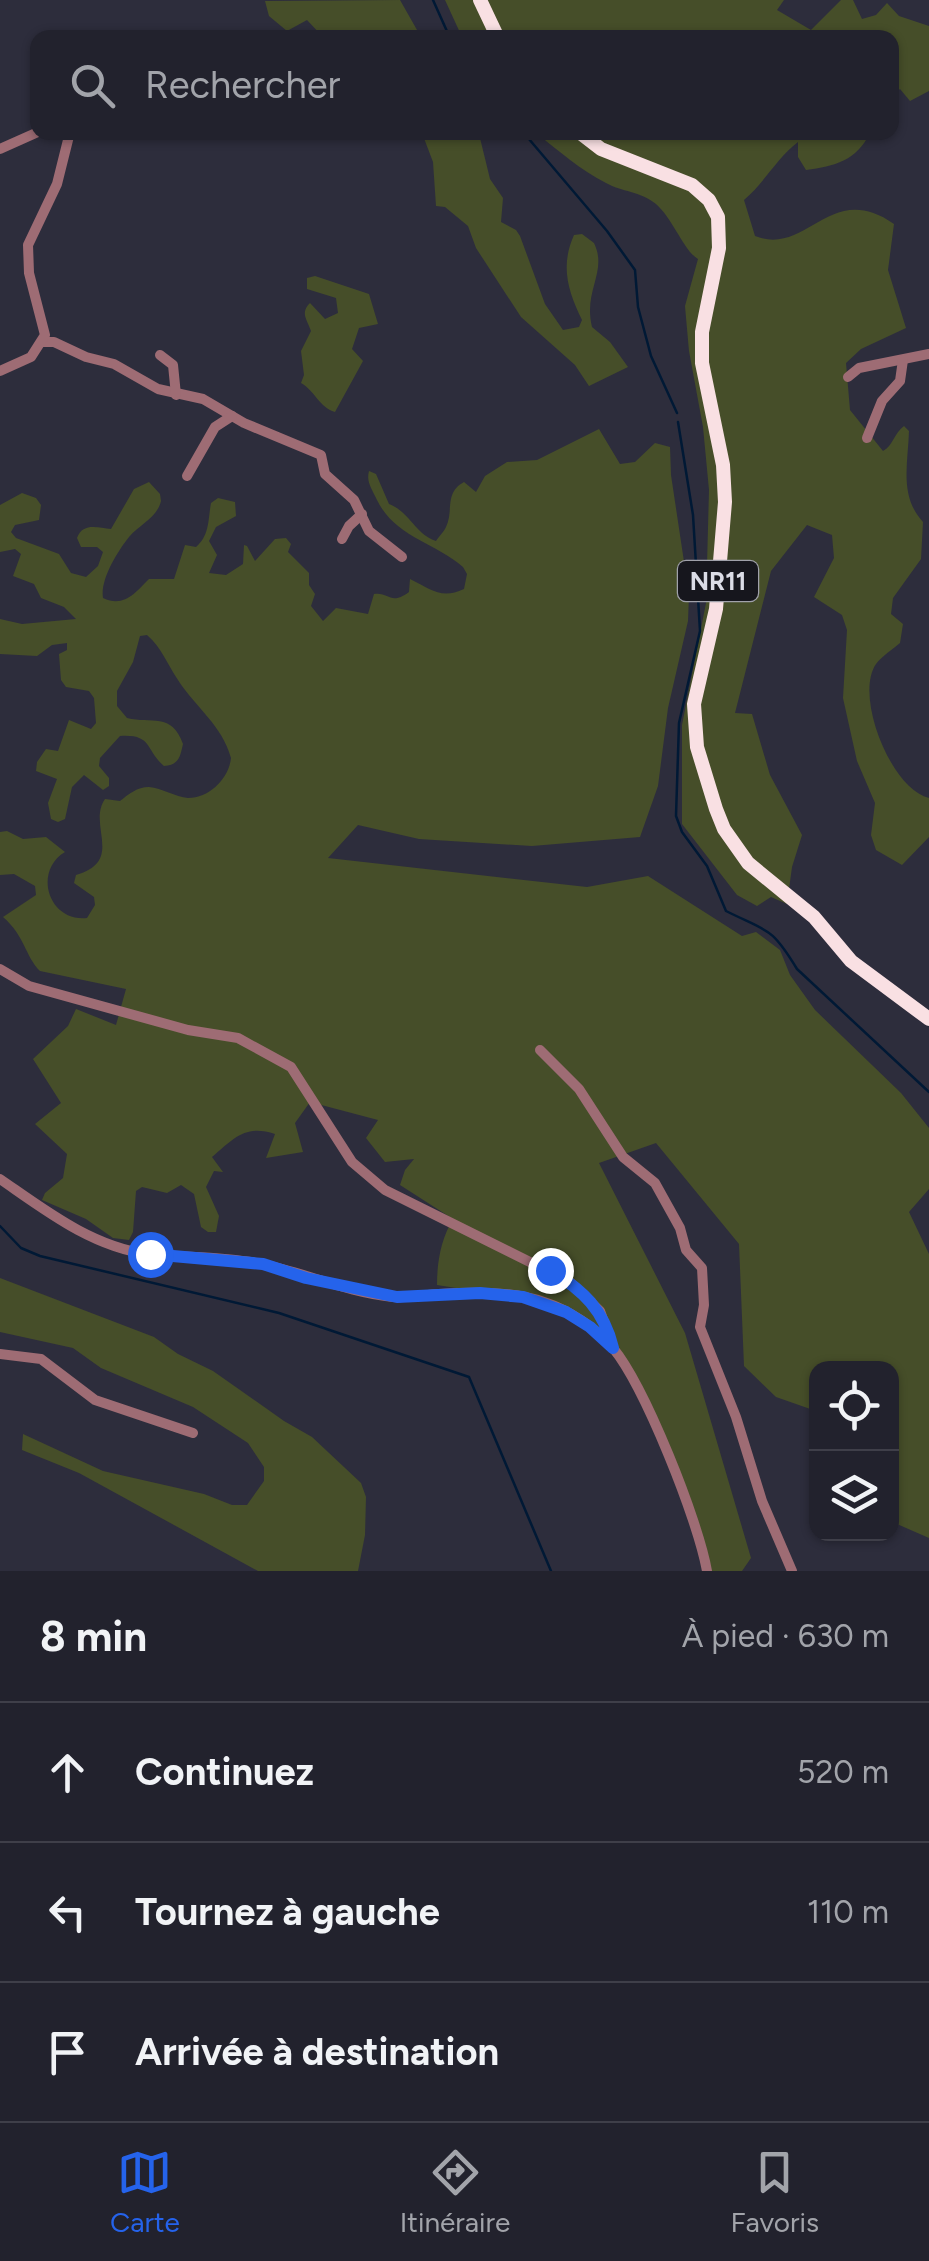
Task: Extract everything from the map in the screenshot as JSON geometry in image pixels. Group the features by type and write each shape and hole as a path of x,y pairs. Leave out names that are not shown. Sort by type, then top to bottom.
{"highway":[{"path":"480,0 494,30"},
{"name":"NR11","path":"588,140 600,149 692,185 709,200 718,217 720,248 702,332 702,363 723,465 724,502 716,609 694,704 697,747 724,829 748,862 814,916 851,962 929,1019"}],"street":[{"path":"0,149 30,136"},
{"path":"0,371 31,357 45,333 29,273 28,244 57,184 69,140"},
{"path":"42,342 54,342 86,357 114,364 149,386 203,399 321,455 326,474 345,489 375,538 402,557"},
{"path":"160,354 174,365 176,395"},
{"path":"848,378 859,368 929,354"},
{"path":"867,438 882,402 900,382 902,360"},
{"path":"188,476 215,427 232,416"},
{"path":"342,539 348,526 362,514"},
{"path":"0,969 29,986 188,1030 226,1035 275,1056 291,1066 352,1162 385,1190 570,1282 600,1311 613,1348 646,1409 678,1482 707,1571"},
{"path":"540,1050 579,1089 623,1157 655,1183 680,1228 688,1255 702,1268 704,1305 700,1327 733,1408 762,1501 792,1571"},
{"path":"0,1179 62,1221 115,1246 150,1254 263,1264 306,1278 397,1297 480,1293 534,1300 566,1312 613,1348"},
{"path":"0,1354 41,1359 95,1400 193,1433"}],"green space":[{"path":"400,0 417,30 316,30 307,20 286,30 269,16 265,1"},
{"path":"445,0 784,0 777,10 811,30 459,30"},
{"path":"841,0 853,0 862,19 876,15 887,3 899,16 929,26 929,91 910,101 900,89 899,30 811,30"},
{"path":"425,140 480,140 490,179 503,198 501,222 520,236 545,304 563,330 579,327 582,320 567,278 570,246 574,235 582,234 594,243 598,263 590,302 592,327 610,342 628,367 589,386 575,365 521,317 476,248 468,226 445,207 436,206 433,162"},
{"path":"545,140 865,140 844,160 806,170 798,157 798,142 744,200 755,236 773,240 790,237 836,214 853,210 872,212 894,224 888,270 906,328 861,349 846,363 850,410 883,451 904,426 909,431 908,490 923,522 921,559 893,598 891,614 903,624 900,643 876,664 870,679 873,718 880,740 902,778 929,798 929,837 902,865 876,850 871,835 875,803 857,761 843,698 847,630 842,615 814,597 834,558 832,535 807,525 771,571 735,713 752,714 770,775 802,835 787,904 771,897 757,906 737,895 682,824 682,725 706,603 709,490 685,306 698,259 656,204 596,178"},
{"path":"315,276 369,294 378,324 359,328 352,349 363,361 335,412 301,383 301,351 311,331 305,310 310,303 325,319 338,313 336,298 307,289 307,278"},
{"path":"599,429 620,464 635,462 655,443 670,447 689,595 688,621 668,708 658,786 640,837 532,846 419,839 358,825 328,858 587,887 648,876 742,936 756,932 780,950 790,975 815,1010 901,1093 929,1128 929,1189 909,1212 929,1254 929,1538 899,1525 899,1361 809,1361 809,1409 776,1397 744,1366 739,1244 656,1143 599,1163 685,1333 751,1558 742,1571 707,1571 704,1553 646,1409 613,1348 590,1327 545,1302 437,1285 441,1251 453,1219 400,1185 414,1159 385,1162 366,1138 378,1120 310,1102 295,1123 303,1152 266,1158 275,1134 265,1131 248,1132 234,1139 212,1157 223,1172 214,1171 206,1187 219,1216 216,1232 201,1227 194,1194 181,1185 167,1193 142,1187 136,1191 129,1240 113,1238 86,1219 42,1200 63,1178 67,1154 35,1124 61,1103 33,1059 68,1026 76,1009 116,1025 126,989 40,971 35,965 16,931 3,917 36,895 35,886 14,874 0,875 0,832 23,839 46,837 65,852 49,871 49,894 63,912 87,918 95,905 94,897 74,883 76,875 99,861 101,809 105,799 120,801 149,787 188,798 204,795 227,773 231,758 221,736 157,645 147,635 140,636 133,662 117,691 117,706 127,718 160,721 173,727 183,744 180,756 173,764 164,766 143,740 120,736 100,758 99,766 109,778 109,786 103,790 84,775 72,787 65,819 51,819 48,803 57,779 36,771 37,762 46,749 58,751 69,720 91,729 96,723 94,698 89,691 66,687 61,680 59,654 67,650 67,643 52,645 37,656 0,654 0,619 22,624 76,619 64,607 41,598 34,584 13,576 21,554 15,549 0,552 0,505 22,493 36,498 41,505 39,520 15,525 11,532 16,538 59,554 71,573 86,577 98,566 103,552 97,547 81,547 77,538 80,533 91,527 111,529 134,489 149,482 160,494 159,507 124,543 104,583 103,598 117,601 129,597 149,579 174,579 185,545 196,547 204,537 211,503 218,498 235,502 236,516 216,527 209,541 217,555 209,573 226,575 243,564 244,545 255,561 275,539 286,538 291,544 288,552 309,573 309,585 315,594 311,606 323,621 336,608 368,614 374,594 403,596 409,592 410,579 442,593 464,589 467,574 463,567 404,531 385,512 370,486 369,471 376,474 389,504 436,541 446,527 458,486 464,482 476,492 485,476 507,462 537,460"},
{"path":"0,1278 154,1337 312,1437 361,1483 366,1497 365,1535 358,1571 258,1571 79,1473 22,1450 23,1434 103,1471 204,1494 232,1505 247,1505 264,1481 264,1467 248,1443 193,1407 101,1368 73,1348 0,1332"}],"waterway":[{"path":"433,0 446,30"},
{"path":"530,140 635,270 638,307 651,356 677,413"},
{"path":"678,422 693,515 700,631 679,723 676,816 682,832 707,866 726,911 774,937 797,969 929,1092"},
{"path":"0,1226 21,1248 40,1256 279,1313 469,1377 551,1571"}],"route":[{"path":"150,1254 263,1264 306,1278 397,1297 480,1293 523,1297 566,1312 613,1348 600,1311 570,1282 550,1270"}]}
